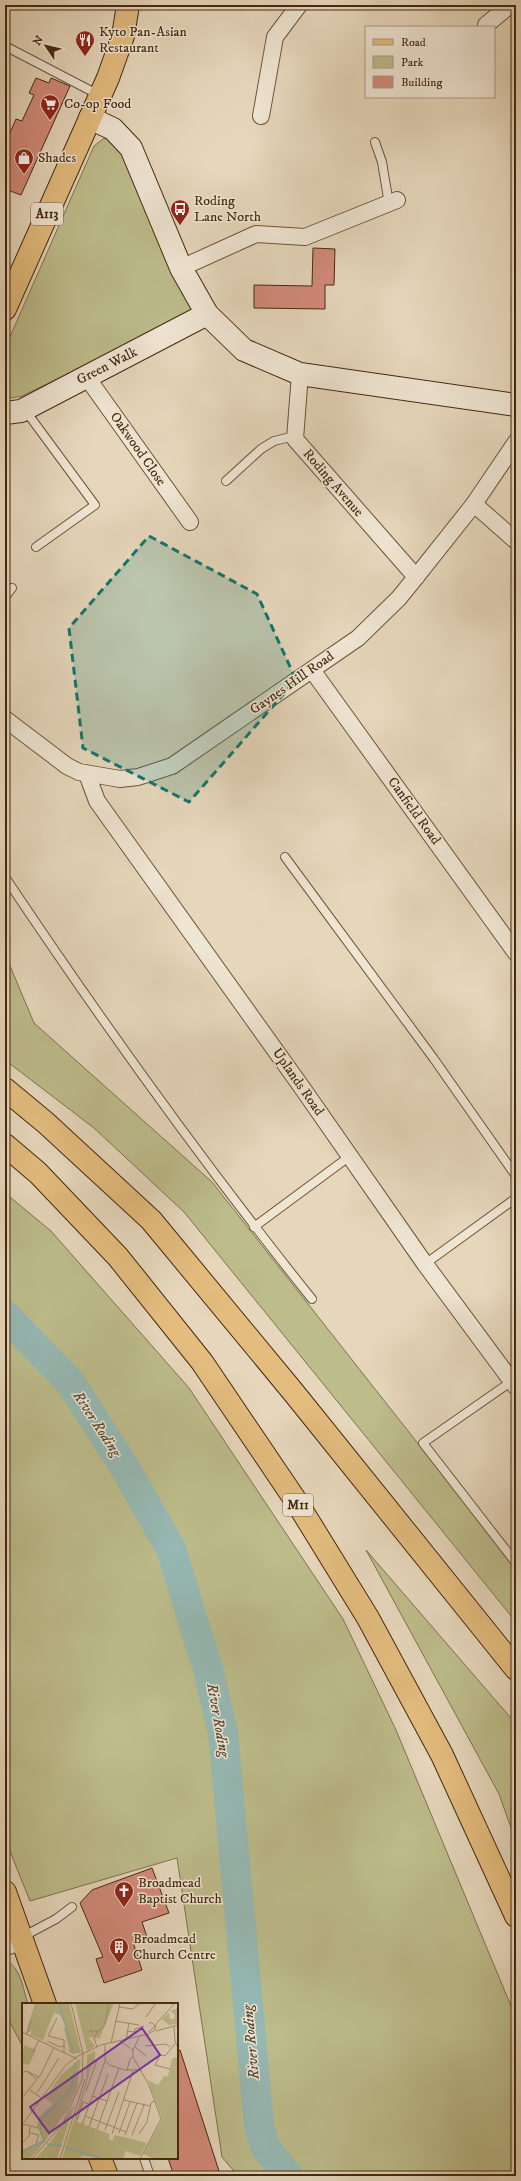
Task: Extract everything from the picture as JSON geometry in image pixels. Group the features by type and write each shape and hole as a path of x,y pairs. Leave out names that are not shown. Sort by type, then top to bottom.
{"main road":[{"name":"A113","path":"6,306 100,96 123,36 128,5"},
{"path":"5,1089 46,1123 151,1220 294,1393 516,1669"},
{"name":"M11","path":"5,1145 38,1173 118,1257 202,1362 296,1501 368,1618 442,1755 516,1916"},
{"path":"5,1892 14,1935 44,2003"},
{"path":"100,2159 107,2176"}],"street":[{"path":"261,116 275,37 299,5"},
{"path":"486,25 512,9"},
{"path":"90,118 113,129 131,148 181,268 207,314 244,350 300,374 516,405"},
{"path":"181,268 256,234 305,237 393,202"},
{"name":"Green Walk","path":"15,411 207,314"},
{"name":"Roding Avenue","path":"300,374 295,439 416,577"},
{"name":"Oakwood Close","path":"86,376 190,522"},
{"name":"Gaynes Hill Road","path":"5,719 67,766 87,774 120,780 138,777 172,766 358,638 399,598 416,577 474,504 516,442"},
{"path":"474,504 516,541"},
{"name":"Canfield Road","path":"312,670 516,953"},
{"name":"Uplands Road","path":"87,774 96,801 350,1156 425,1264 514,1384"}],"lane":[{"path":"5,46 100,96"},
{"path":"375,142 393,202"},
{"path":"15,411 95,505 36,547"},
{"path":"226,481 261,449 274,441 295,436"},
{"path":"5,597 12,588"},
{"path":"285,857 434,1059 516,1176"},
{"path":"5,877 137,1070 254,1227 312,1299"},
{"path":"254,1227 350,1156"},
{"path":"425,1264 516,1198"},
{"path":"514,1384 423,1443 516,1563"},
{"path":"14,1935 56,1919 72,1907"},
{"path":"144,2159 150,2176"}],"highlighted area":[{"path":"149,536 257,594 296,680 189,802 83,748 69,628"}],"green space":[{"path":"109,138 116,141 194,307 186,317 22,396 11,398 5,396 5,348 94,146 103,139"},
{"path":"5,954 34,1023 212,1182 516,1568 516,1622 184,1212 94,1128 5,1060"},
{"path":"5,1193 51,1231 189,1388 343,1619 396,1730 516,2018 516,2176 238,2176 222,2157 177,1858 30,1901 5,1839"},
{"path":"366,1550 516,1724 516,1842 499,1794"},
{"path":"5,1960 15,1968 18,1973 28,2003 22,2003 22,2045 5,2013"}],"building":[{"path":"36,78 49,83 51,78 70,86 21,195 5,189 5,144 16,119 22,121 34,95 29,93"},
{"path":"313,248 335,249 334,285 325,285 325,309 254,308 254,285 312,286"},
{"name":"Broadmead Baptist Church","path":"152,1868 169,1913 142,1922 147,1937 133,1942 142,1970 104,1983 96,1959 103,1957 80,1903 92,1890"},
{"path":"180,2050 219,2171 204,2176 174,2176 168,2159 178,2159 178,2051"}],"waterway":[{"name":"River Roding","path":"5,1315 70,1382 125,1468 171,1549 208,1669 223,1733 259,2126 265,2147 288,2176"}],"place":[{"name":"Kyto Pan-Asian Restaurant","path":"85,57"},
{"name":"Co-op Food","path":"50,121"},
{"name":"Shades","path":"24,175"},
{"name":"Roding Lane North","path":"180,226"},
{"name":"Broadmead Baptist Church","path":"124,1908"},
{"name":"Broadmead Church Centre","path":"119,1964"}]}
